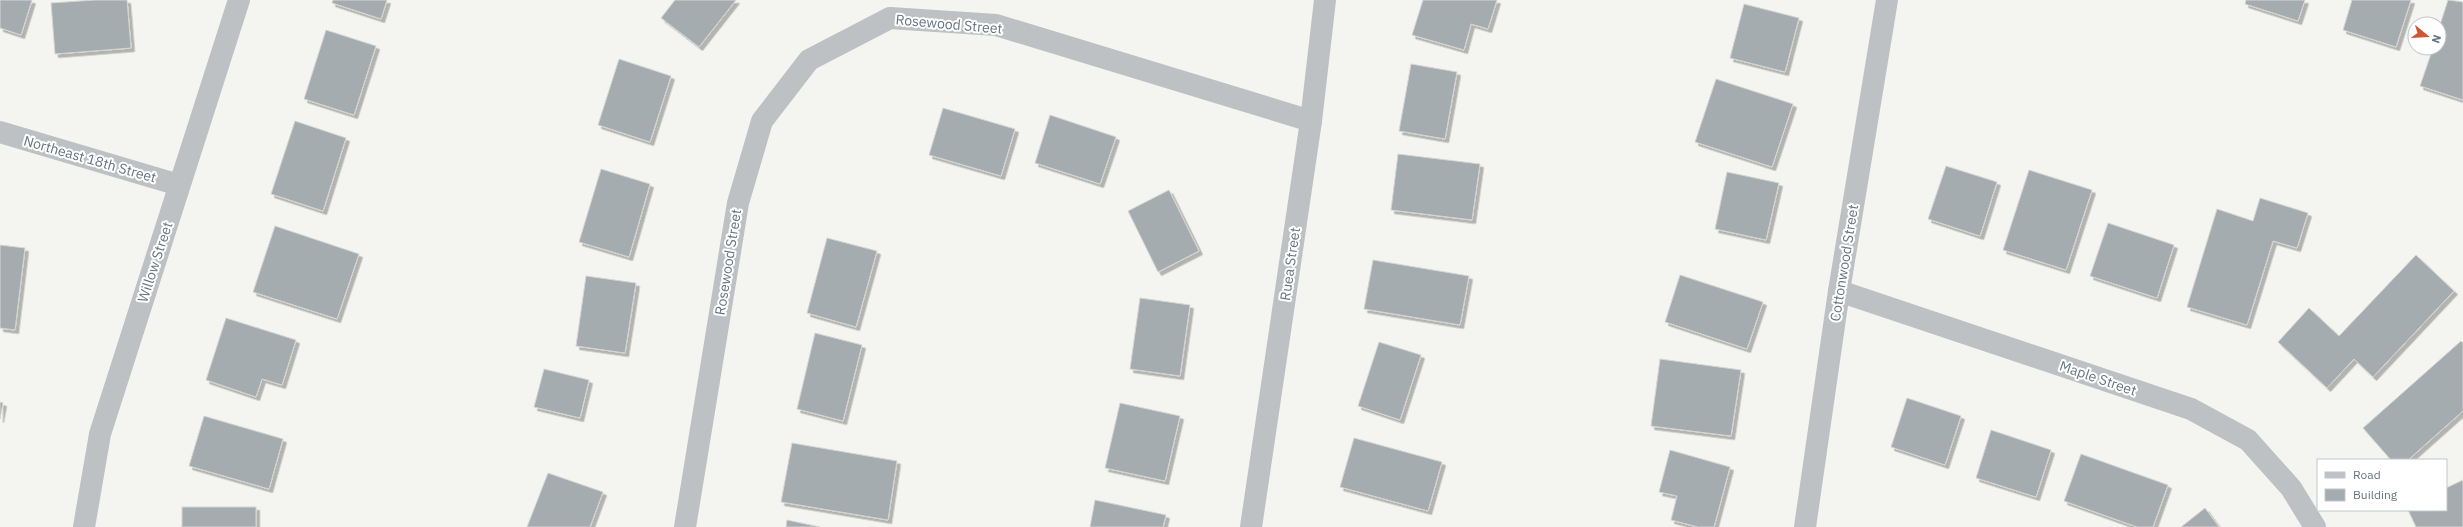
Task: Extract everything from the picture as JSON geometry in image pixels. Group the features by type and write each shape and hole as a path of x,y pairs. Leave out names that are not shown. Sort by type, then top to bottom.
{"street":[{"name":"Willow Street","path":"84,527 100,434 239,0"},
{"name":"Ruea Street","path":"1251,527 1311,121 1325,0"},
{"name":"Cottonwood Street","path":"1805,527 1839,291 1887,0"},
{"name":"Rosewood Street","path":"685,527 738,203 762,121 809,60 890,18 996,25 1311,121"},
{"name":"Northeast 18th Street","path":"0,132 179,185"},
{"name":"Maple Street","path":"1839,291 2191,410 2248,440 2291,488 2315,527"}],"building":[{"path":"0,0 32,0 21,35 0,28"},
{"path":"95,0 127,0 131,48 55,54 51,3"},
{"path":"333,0 387,0 381,19 332,3"},
{"path":"675,0 736,0 699,47 661,18"},
{"path":"1423,0 1497,0 1488,29 1471,24 1464,50 1412,35"},
{"path":"2246,0 2305,0 2298,21 2245,4"},
{"path":"2352,0 2411,0 2396,47 2343,30"},
{"path":"2448,0 2463,2 2463,100 2420,86 2430,56 2447,56 2447,16 2443,16"},
{"path":"1744,4 1799,18 1785,72 1730,58"},
{"path":"326,30 376,46 354,115 304,99"},
{"path":"619,59 671,76 650,142 598,125"},
{"path":"1411,64 1457,72 1445,139 1399,131"},
{"path":"1716,79 1793,104 1772,167 1695,142"},
{"path":"943,108 1015,129 1001,176 929,155"},
{"path":"1050,115 1116,137 1100,184 1035,163"},
{"path":"295,121 346,138 323,211 271,194"},
{"path":"1398,154 1480,164 1472,220 1391,210"},
{"path":"1946,166 1997,182 1980,236 1928,219"},
{"path":"601,169 650,184 629,257 579,242"},
{"path":"2029,170 2092,190 2066,270 2003,250"},
{"path":"1727,172 1779,183 1766,240 1715,229"},
{"path":"1169,190 1199,251 1158,272 1128,211"},
{"path":"2260,198 2308,213 2297,248 2273,241 2247,325 2187,307 2217,209 2253,221"},
{"path":"2108,223 2174,245 2157,298 2090,276"},
{"path":"275,226 359,254 337,319 253,292"},
{"path":"827,238 877,251 856,327 807,313"},
{"path":"0,245 25,248 15,330 0,328"},
{"path":"2416,255 2454,291 2373,377 2354,359 2327,388 2278,342 2309,308 2339,336"},
{"path":"1373,260 1469,276 1460,325 1364,309"},
{"path":"1680,275 1763,302 1747,349 1665,322"},
{"path":"586,276 636,283 625,353 576,346"},
{"path":"1140,298 1190,305 1180,376 1130,369"},
{"path":"226,318 296,340 282,385 262,379 256,397 206,380"},
{"path":"815,333 862,345 843,421 797,409"},
{"path":"2461,341 2463,343 2463,411 2409,459 2390,459 2363,428"},
{"path":"1379,342 1421,355 1400,420 1358,406"},
{"path":"1660,359 1741,370 1731,436 1651,426"},
{"path":"544,369 589,380 580,418 534,407"},
{"path":"1907,398 1961,416 1945,465 1891,447"},
{"path":"0,402 3,403 0,419"},
{"path":"1120,403 1180,416 1165,481 1105,468"},
{"path":"204,416 283,439 269,489 189,466"},
{"path":"1991,430 2051,450 2036,497 1976,478"},
{"path":"1354,438 1442,462 1428,511 1340,487"},
{"path":"792,443 897,461 888,520 781,502"},
{"path":"1670,450 1730,467 1714,527 1698,527 1671,520 1677,496 1659,492"},
{"path":"2081,454 2168,485 2153,527 2137,527 2064,501"},
{"path":"548,473 603,492 590,527 527,527"},
{"path":"2463,480 2463,527 2416,527 2408,511 2447,511 2447,488"},
{"path":"1095,500 1166,515 1163,527 1090,527"},
{"path":"182,507 256,507 256,527 182,527"},
{"path":"2205,508 2219,527 2181,527"},
{"path":"787,520 820,527 786,527"}]}
